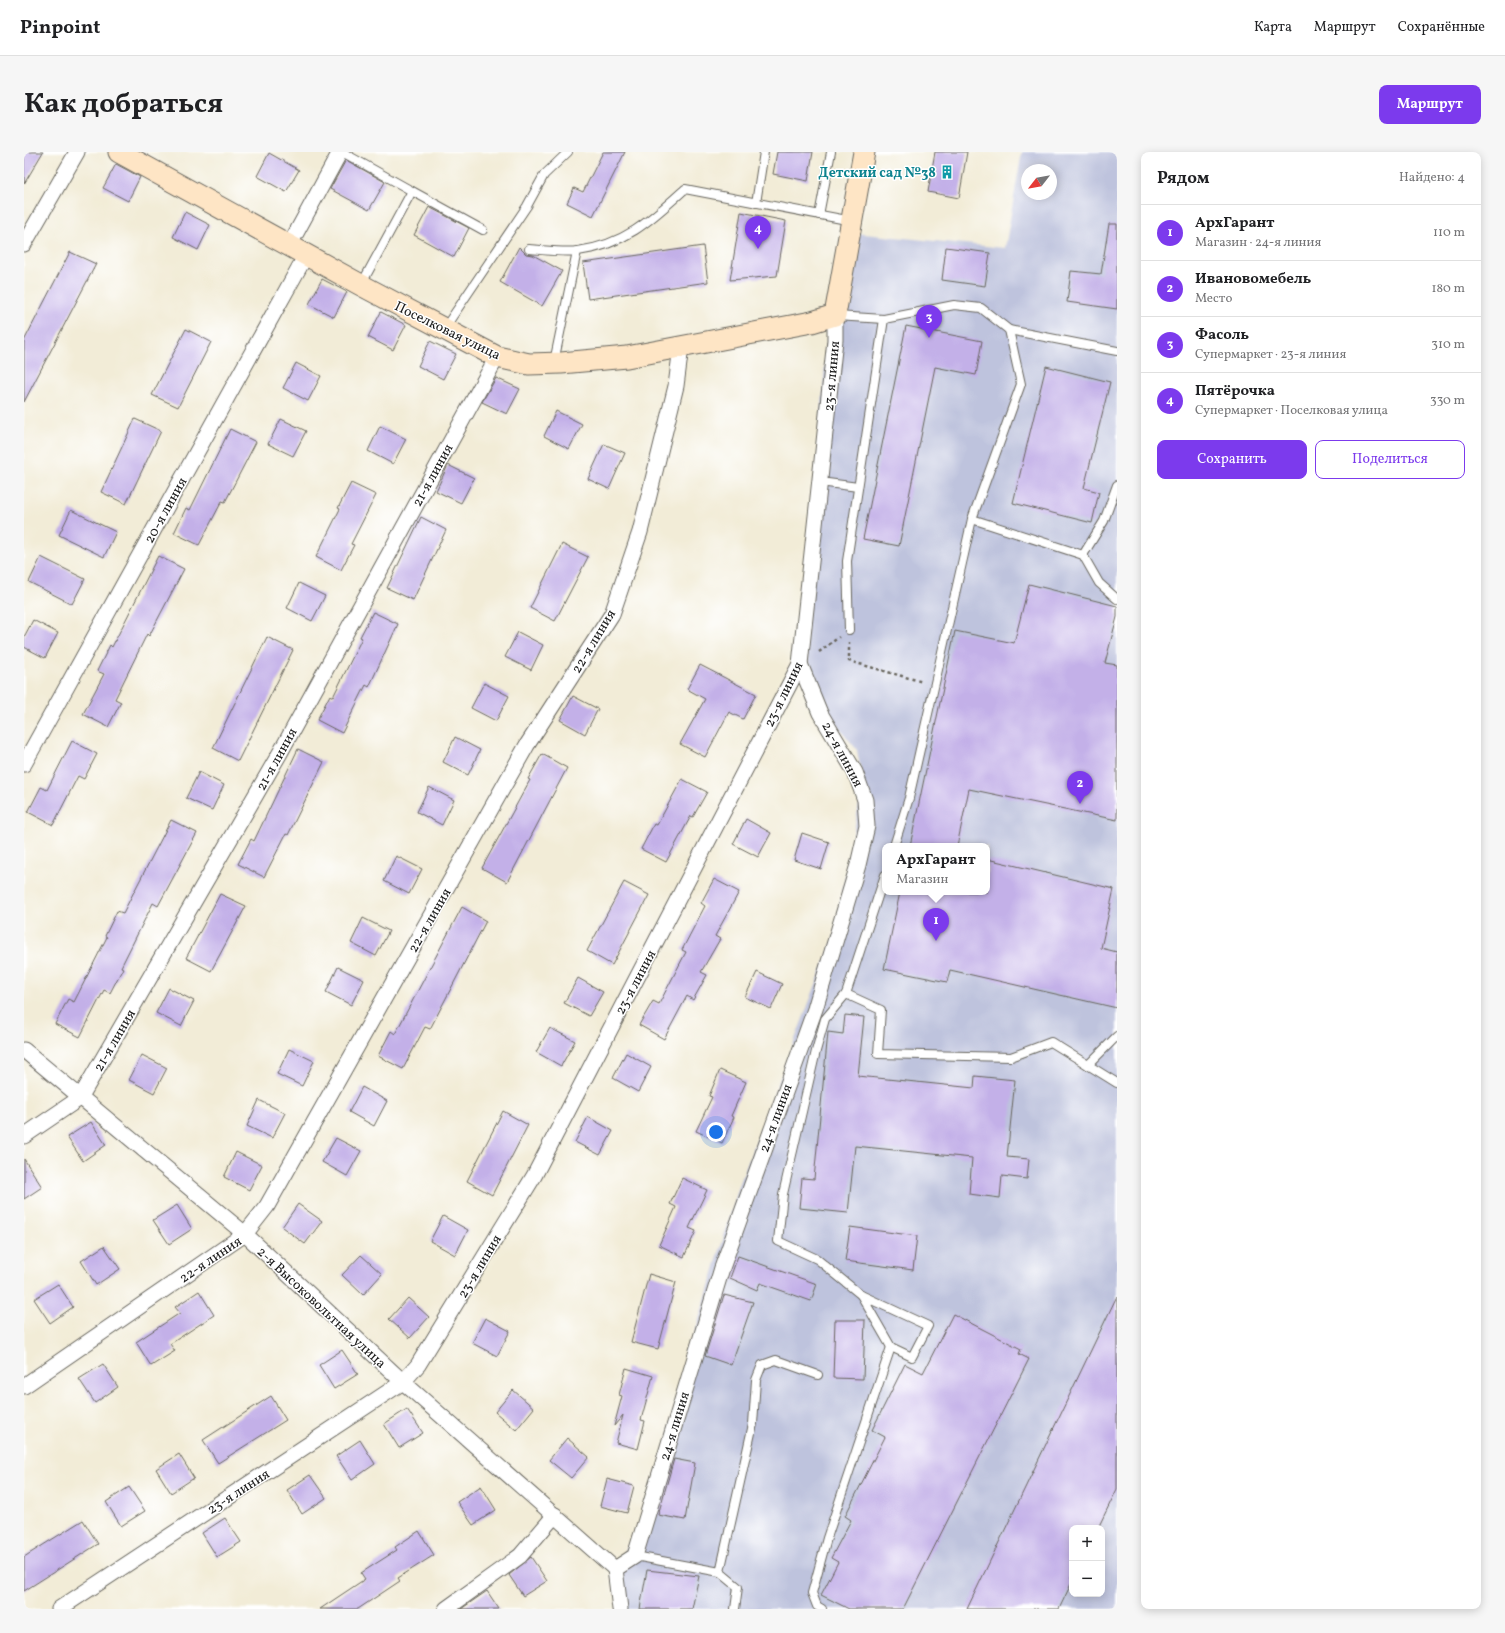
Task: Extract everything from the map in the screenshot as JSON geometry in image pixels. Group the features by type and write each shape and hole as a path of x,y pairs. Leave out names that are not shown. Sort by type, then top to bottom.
{"street":[{"path":"24,244 76,152"},
{"name":"Поселковая улица","path":"119,152 444,329 497,356 529,364 554,364 627,357 812,322 835,316"},
{"name":"20-я линия","path":"24,764 298,250 341,152"},
{"name":"23-я линия","path":"59,1609 403,1382 418,1365 534,1176 800,664 835,340 835,316 864,152"},
{"name":"22-я линия","path":"24,1386 245,1234 267,1206 527,746 612,614 640,532 676,386 681,347"},
{"name":"21-я линия","path":"24,1136 80,1098 280,753 497,356"},
{"name":"24-я линия","path":"635,1556 722,1268 815,1009 858,865 867,826 866,800 855,772 820,713 800,664"},
{"name":"2-я Высоковольтная улица","path":"24,1050 245,1234 403,1382 615,1569"},
{"path":"446,1609 520,1556 555,1515"},
{"path":"620,1609 615,1569 635,1556"}],"lane":[{"path":"341,152 483,230"},
{"path":"444,329 527,206 544,175 568,152"},
{"path":"756,203 764,152"},
{"path":"819,215 831,152"},
{"path":"529,249 578,251 614,243 647,223 685,189 852,221"},
{"path":"361,285 412,191"},
{"path":"554,364 578,251"},
{"path":"835,316 884,319 954,305 981,308 1010,330 1117,351"},
{"path":"849,630 847,561 884,319"},
{"path":"895,843 909,798 972,519 1021,384 1010,330"},
{"path":"820,482 858,487"},
{"path":"1083,555 1104,521 1117,485"},
{"path":"972,519 1083,555 1099,583 1117,599"},
{"path":"861,1295 891,1347 912,1357 928,1326 861,1295 817,1259 778,1241 783,1194 816,1051 825,1019 846,994 882,884"},
{"path":"846,994 881,1010 878,1054 1011,1057 1051,1042 1117,1083"},
{"path":"1088,1065 1117,1036"},
{"path":"822,1609 817,1606 812,1593 828,1538 891,1347"},
{"path":"720,1572 753,1424 756,1380 762,1365 776,1360 818,1375"},
{"path":"635,1556 720,1572 738,1587 735,1609"}],"path":[{"path":"800,664 849,630"},
{"path":"849,630 850,661 934,686"}],"shaded area":[{"path":"1022,152 1117,152 1117,1609 619,1609 620,1558 655,1500 680,1383 740,1183 833,940 863,784 857,750 823,707 805,648 828,321 854,233 1005,248"}],"building":[{"path":"24,152 43,152 24,184"},
{"path":"603,152 625,152 593,216 567,203 574,188 583,192"},
{"path":"777,152 813,152 808,181 773,174"},
{"name":"Детский сад №38","path":"935,152 967,152 959,198 928,192"},
{"path":"269,153 299,170 286,192 257,176"},
{"path":"346,160 385,182 369,210 330,189"},
{"path":"116,164 140,177 128,201 103,188"},
{"path":"429,207 469,228 454,257 414,235"},
{"path":"185,212 210,225 198,250 173,237"},
{"path":"741,212 786,221 777,276 730,280"},
{"path":"1109,224 1117,224 1117,309 1067,302 1071,271 1101,274"},
{"path":"703,246 708,282 588,299 583,263"},
{"path":"519,247 526,254 533,255 562,271 542,306 500,282"},
{"path":"946,247 990,253 985,286 942,280"},
{"path":"70,252 96,264 24,402 24,341"},
{"path":"322,279 347,292 334,317 309,304"},
{"path":"381,312 406,325 393,350 368,337"},
{"path":"906,326 982,341 976,375 935,367 899,546 863,539"},
{"path":"186,329 211,342 178,407 152,395"},
{"path":"430,341 456,354 443,379 418,366"},
{"path":"296,363 321,376 308,401 283,388"},
{"path":"1046,366 1110,382 1084,488 1099,492 1092,523 1013,503"},
{"path":"496,378 520,389 507,414 482,402"},
{"path":"556,411 582,424 569,449 544,436"},
{"path":"135,419 161,431 126,504 101,492"},
{"path":"281,419 306,431 293,456 268,444"},
{"path":"380,426 406,439 393,464 368,451"},
{"path":"230,429 256,442 225,502 222,501 199,545 174,533 186,508 190,510"},
{"path":"604,444 625,453 609,489 588,479"},
{"path":"448,465 474,478 461,503 436,491"},
{"path":"351,483 376,495 351,544 354,545 341,570 316,557"},
{"path":"71,510 116,532 104,557 59,535"},
{"path":"421,517 446,530 413,600 387,588"},
{"path":"562,544 588,557 555,621 530,608"},
{"path":"158,556 184,569 149,636 147,634 115,699 121,702 108,727 83,714 104,674 97,671 110,645 112,647"},
{"path":"41,557 85,579 72,604 29,582"},
{"path":"299,583 325,596 312,621 287,608"},
{"path":"1029,584 1117,606 1117,617 1105,663 1117,665 1117,820 969,789 958,843 911,843 955,631 1014,643"},
{"path":"373,612 398,624 369,687 366,685 342,733 317,720 330,695 333,697"},
{"path":"33,620 58,633 45,658 24,647 24,637"},
{"path":"518,632 543,645 531,670 505,657"},
{"path":"267,637 293,650 238,761 213,748"},
{"path":"700,665 756,694 743,719 729,712 705,757 680,744 705,699 687,689"},
{"path":"484,683 509,696 496,721 471,708"},
{"path":"573,696 598,709 585,734 560,720"},
{"path":"455,737 480,750 468,775 443,762"},
{"path":"72,741 97,754 84,779 78,776 53,825 28,812 41,787 47,790"},
{"path":"298,749 324,762 288,835 286,834 264,877 238,864 251,839 254,841"},
{"path":"542,754 567,768 507,882 482,868 530,780 528,779"},
{"path":"199,772 224,785 212,810 186,798"},
{"path":"682,779 707,792 693,817 691,816 666,862 641,849 654,824 657,825"},
{"path":"429,787 454,800 442,825 417,812"},
{"path":"746,819 771,833 758,857 733,844"},
{"path":"171,820 197,833 158,906 153,903 121,967 123,968 110,993 104,990 80,1037 55,1024 68,999 74,1002 107,937 105,936 117,911 123,913"},
{"path":"802,833 829,842 821,869 794,860"},
{"path":"396,856 422,869 409,894 384,881"},
{"path":"990,860 1114,889 1101,948 1117,952 1117,1008 950,970 947,982 884,969 899,895 990,895"},
{"path":"714,879 739,892 715,936 720,939 701,972 707,975 693,1000 687,996 664,1039 639,1025 653,1001 659,1004 686,952 682,950 705,906 701,903"},
{"path":"624,882 649,895 612,965 587,951"},
{"path":"220,894 246,906 211,971 186,958"},
{"path":"462,907 486,921 430,1029 425,1027 403,1069 378,1056 391,1031 395,1034"},
{"path":"363,918 389,931 376,956 351,943"},
{"path":"338,967 364,980 351,1005 326,992"},
{"path":"757,972 782,984 771,1009 745,997"},
{"path":"578,978 603,992 589,1016 564,1003"},
{"path":"169,988 194,1001 181,1026 156,1013"},
{"path":"845,1015 864,1017 858,1076 974,1088 975,1076 1015,1080 1007,1157 1029,1159 1027,1179 1002,1176 1000,1198 969,1194 972,1158 855,1146 848,1213 799,1208 802,1178 814,1179 828,1032 843,1034"},
{"path":"550,1028 575,1041 561,1066 536,1052"},
{"path":"289,1049 314,1061 302,1086 277,1074"},
{"path":"626,1053 651,1067 638,1092 613,1078"},
{"path":"142,1055 167,1068 154,1093 129,1080"},
{"path":"720,1070 746,1082 731,1116 734,1117 722,1143 696,1131 712,1097 709,1096"},
{"path":"362,1087 387,1101 374,1126 349,1112"},
{"path":"259,1100 285,1113 272,1138 247,1126"},
{"path":"503,1111 528,1125 492,1195 467,1181"},
{"path":"588,1117 613,1131 600,1155 575,1142"},
{"path":"91,1122 106,1145 83,1161 67,1137"},
{"path":"336,1138 361,1151 347,1176 322,1162"},
{"path":"236,1152 262,1165 249,1190 224,1177"},
{"path":"24,1159 42,1187 24,1199"},
{"path":"682,1178 707,1190 689,1228 696,1231 684,1257 659,1245 676,1207 670,1204"},
{"path":"298,1204 322,1221 305,1244 282,1227"},
{"path":"177,1205 192,1229 169,1244 153,1220"},
{"path":"443,1216 468,1230 455,1255 430,1241"},
{"path":"850,1227 917,1236 913,1270 845,1261"},
{"path":"104,1246 120,1269 96,1285 81,1261"},
{"path":"361,1255 382,1274 363,1295 342,1275"},
{"path":"738,1256 817,1284 811,1301 760,1283 757,1290 730,1278"},
{"path":"649,1274 676,1282 658,1349 631,1342"},
{"path":"58,1284 73,1307 50,1323 34,1299"},
{"path":"199,1291 214,1315 170,1344 175,1351 151,1366 136,1342 180,1313 175,1307"},
{"path":"724,1295 753,1302 731,1365 705,1356"},
{"path":"1117,1296 1117,1489 1099,1525 1069,1525 1069,1588 1059,1609 967,1609"},
{"path":"408,1298 429,1317 410,1338 389,1319"},
{"path":"953,1314 1021,1349 1019,1354 1029,1359 903,1609 849,1609 821,1595 838,1562 831,1558 851,1520 845,1516 885,1437 872,1430 905,1364 923,1373"},
{"path":"485,1318 510,1331 497,1356 472,1343"},
{"path":"835,1320 865,1320 863,1379 833,1378"},
{"path":"342,1350 358,1374 334,1389 319,1365"},
{"path":"103,1364 118,1387 95,1403 79,1379"},
{"path":"626,1368 653,1376 641,1420 645,1421 638,1449 616,1443 623,1415 614,1426 622,1396 619,1395"},
{"path":"513,1390 534,1408 516,1430 495,1412"},
{"path":"271,1396 286,1420 218,1463 203,1440"},
{"path":"407,1409 423,1433 399,1448 384,1424"},
{"path":"567,1438 589,1457 571,1478 549,1460"},
{"path":"360,1440 375,1464 352,1480 336,1456"},
{"path":"179,1454 194,1478 171,1493 156,1469"},
{"path":"674,1459 695,1463 685,1520 658,1515"},
{"path":"310,1475 326,1498 302,1514 287,1490"},
{"path":"607,1479 634,1486 627,1513 600,1506"},
{"path":"481,1486 496,1510 473,1525 457,1502"},
{"path":"129,1487 145,1511 121,1526 106,1502"},
{"path":"225,1518 241,1542 217,1557 202,1533"},
{"path":"83,1520 98,1544 24,1591 24,1557"},
{"path":"419,1531 434,1555 398,1578 400,1581 358,1609 320,1609 365,1579 361,1573 397,1550 395,1547"},
{"path":"531,1557 547,1581 523,1596 509,1575"},
{"path":"647,1570 699,1576 692,1609 640,1609"},
{"path":"487,1591 499,1609 461,1609"}],"place":[{"name":"Детский сад №38","path":"947,172"},
{"name":"Пятёрочка","path":"758,249"},
{"name":"Фасоль","path":"929,338"},
{"name":"Ивановомебель","path":"1080,804"},
{"name":"АрхГарант","path":"936,941"}]}
